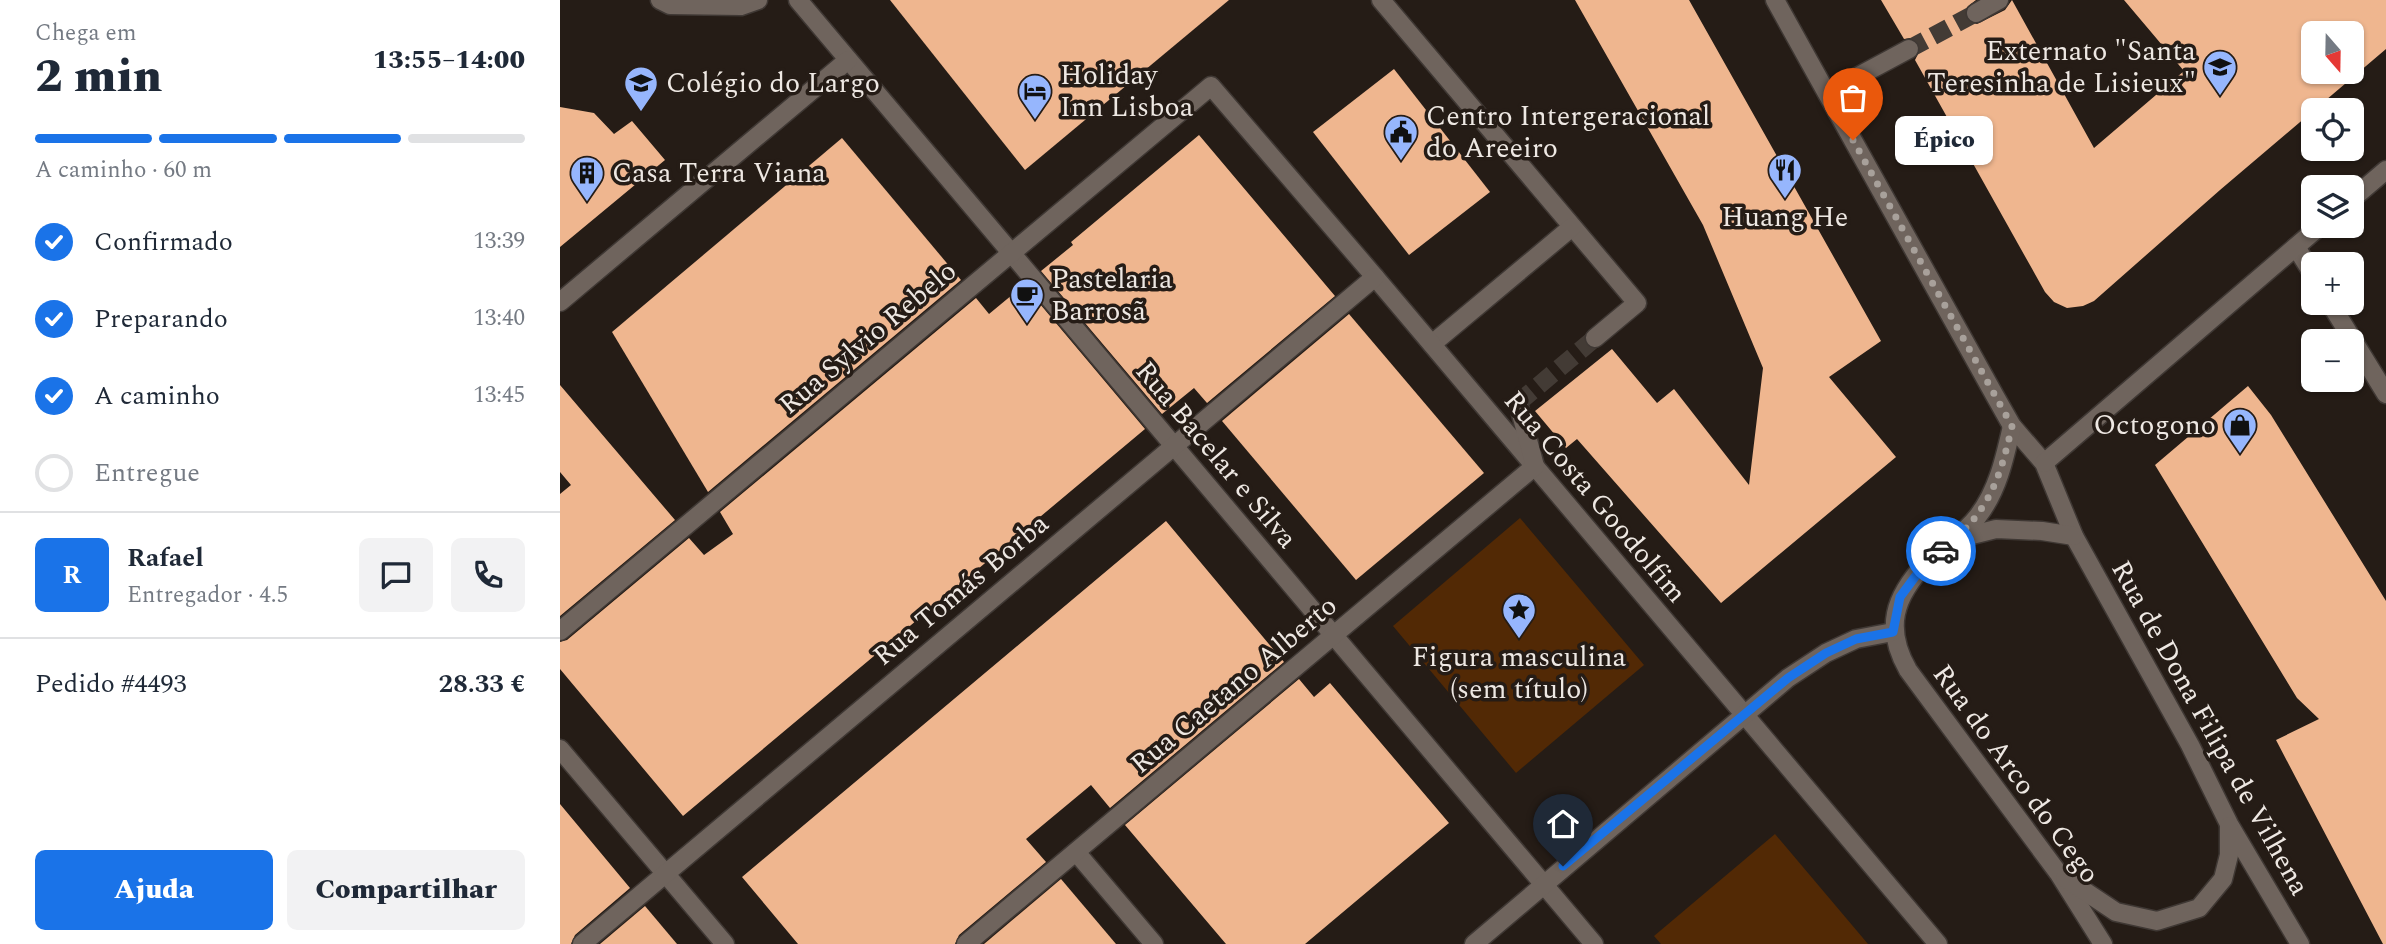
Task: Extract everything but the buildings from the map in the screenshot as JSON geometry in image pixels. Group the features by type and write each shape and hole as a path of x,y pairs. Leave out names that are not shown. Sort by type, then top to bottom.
{"street":[{"path":"660,0 670,5 741,6 758,0"},
{"name":"Rua Bacelar e Silva","path":"798,0 1594,944"},
{"path":"1381,0 1637,303 1595,338"},
{"path":"1474,944 1788,678 1826,653 1856,639 1893,632 1900,597 1926,562 1956,539 1978,516 2004,463 2012,426 1776,0"},
{"path":"1976,13 1999,0"},
{"path":"1827,93 1909,49"},
{"path":"560,302 848,60"},
{"name":"Rua Sylvio Rebelo","path":"560,631 1211,86"},
{"name":"Rua Costa Goodolfim","path":"1211,86 1938,944"},
{"path":"2364,189 2386,170"},
{"path":"1432,344 1572,227"},
{"path":"2043,463 2306,238"},
{"path":"2296,247 2301,255"},
{"name":"Rua Tomás Borba","path":"582,944 1375,278"},
{"path":"2337,315 2386,394"},
{"path":"1518,403 1535,467"},
{"name":"Rua de Dona Filipa de Vilhena","path":"2012,426 2043,463 2074,536 2190,745 2229,824 2300,944"},
{"name":"Rua Caetano Alberto","path":"966,944 1535,467"},
{"path":"1956,539 1996,529 2042,531 2074,536"},
{"name":"Rua do Arco do Cego","path":"1893,632 1899,654 1908,670 2059,874 2103,944"},
{"path":"560,749 725,944"},
{"path":"2059,874 2116,912 2157,920 2199,908 2223,879 2230,855 2229,824"},
{"path":"1076,852 1154,944"}],"shaded area":[{"path":"1520,518 1644,665 1516,773 1393,626"},
{"path":"1775,834 1868,944 1661,944 1654,936"}],"tunnel":[{"path":"1909,49 1976,13"},
{"path":"1518,403 1595,338"}],"way so far":[{"path":"1853,140 2012,426 2004,463 1993,490 1978,516 1941,551"}],"place":[{"name":"Externato \"Santa Teresinha de Lisieux\"","path":"2220,97"},
{"name":"Colégio do Largo","path":"641,113"},
{"name":"Holiday Inn Lisboa","path":"1035,121"},
{"name":"Épico","path":"1853,140"},
{"name":"Centro Intergeracional do Areeiro","path":"1401,162"},
{"name":"Huang He","path":"1785,200"},
{"name":"Casa Terra Viana","path":"587,203"},
{"name":"Pastelaria Barrosã","path":"1027,325"},
{"name":"Octogono","path":"2240,455"},
{"name":"Figura masculina (sem título)","path":"1519,640"}],"route":[{"path":"1563,866 1788,678 1826,653 1856,639 1893,632 1900,597 1926,562 1941,551"}]}
